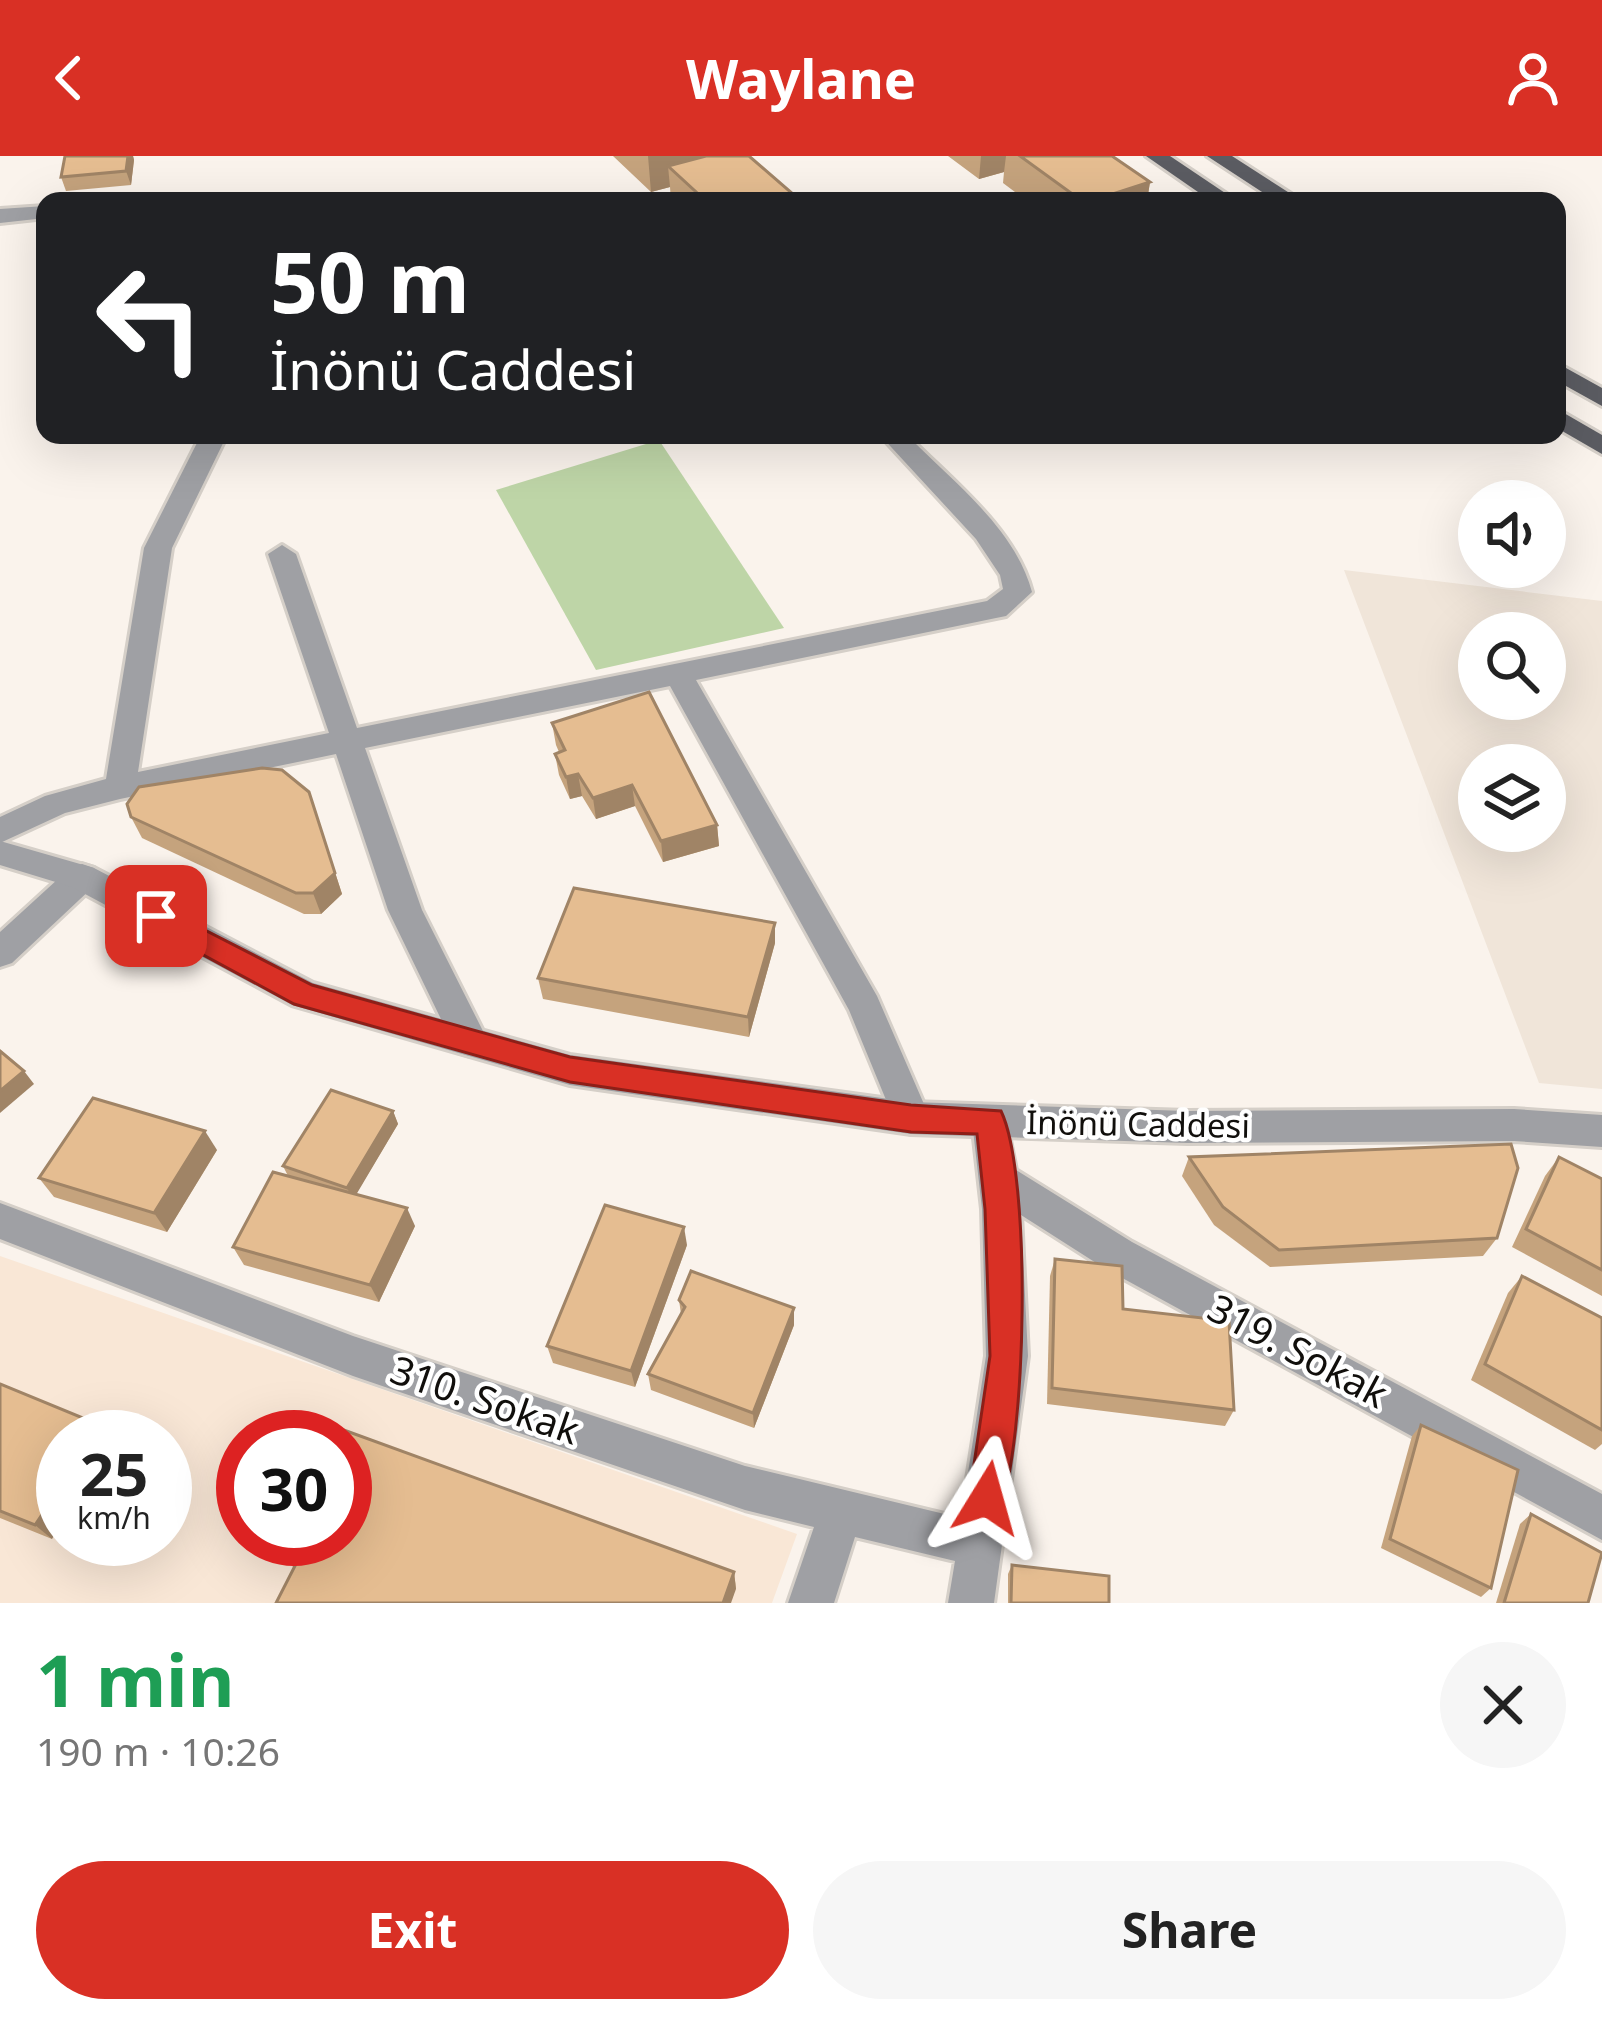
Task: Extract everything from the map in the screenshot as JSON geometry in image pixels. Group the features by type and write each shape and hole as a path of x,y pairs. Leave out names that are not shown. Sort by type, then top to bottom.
{"main road":[{"path":"1156,156 1212,192"},
{"path":"1217,156 1276,192"},
{"path":"1566,376 1602,399"},
{"path":"1566,423 1602,446"}],"street":[{"path":"0,216 36,213"},
{"path":"121,787 158,548 210,444"},
{"path":"0,831 56,804 121,787 996,609 1018,592 1018,578 1002,554 901,444"},
{"path":"282,554 405,910 470,1042"},
{"path":"678,674 866,1006 911,1118"},
{"name":"İnönü Caddesi","path":"0,853 82,877 304,995 570,1070 911,1118 1187,1127 1514,1125 1602,1131"},
{"path":"0,953 82,877"},
{"path":"971,1603 1007,1356 991,1120"},
{"name":"319. Sokak","path":"997,1179 1118,1255 1602,1518"},
{"name":"310. Sokak","path":"0,1221 374,1363 746,1488 980,1545"},
{"path":"811,1603 841,1511"}],"shaded area":[{"path":"1344,570 1458,584 1458,588 1602,601 1602,1089 1539,1083"},
{"path":"0,1256 797,1534 772,1603 0,1603"}],"green space":[{"path":"646,444 662,444 784,628 596,670 496,490"}],"building":[{"path":"65,156 128,156 126,171 61,177"},
{"path":"706,156 749,156 791,192 696,192 668,166"},
{"path":"1020,156 1112,156 1150,182 1119,192 1070,192"},
{"path":"649,692 717,825 661,841 632,785 593,798 578,774 566,777 555,754 565,750 552,723"},
{"path":"262,768 282,770 309,792 335,873 313,893 296,893 131,817 127,804 139,787"},
{"path":"574,888 775,923 748,1017 538,978"},
{"path":"0,1051 24,1071 0,1091"},
{"path":"331,1090 393,1111 347,1188 283,1166"},
{"path":"93,1098 205,1131 154,1213 39,1178"},
{"path":"1511,1144 1518,1168 1497,1238 1279,1250 1223,1207 1189,1157"},
{"path":"1559,1157 1602,1179 1602,1270 1526,1229"},
{"path":"273,1172 407,1208 370,1285 233,1247"},
{"path":"605,1205 684,1227 631,1371 547,1346"},
{"path":"1055,1259 1122,1266 1123,1309 1229,1321 1234,1410 1052,1388"},
{"path":"691,1271 794,1308 753,1413 648,1374 685,1307 679,1300"},
{"path":"1522,1276 1602,1318 1602,1430 1485,1364"},
{"path":"0,1384 63,1410 36,1410 36,1524 0,1511"},
{"path":"1421,1425 1518,1470 1491,1588 1390,1539"},
{"path":"372,1440 734,1572 723,1603 276,1603 295,1566 372,1566"},
{"path":"1531,1514 1602,1553 1588,1603 1504,1603"},
{"path":"1012,1565 1109,1576 1109,1603 1011,1603"}],"route":[{"path":"156,916 304,995 570,1070 911,1118 991,1120 1001,1209 1007,1356 987,1498"}]}
